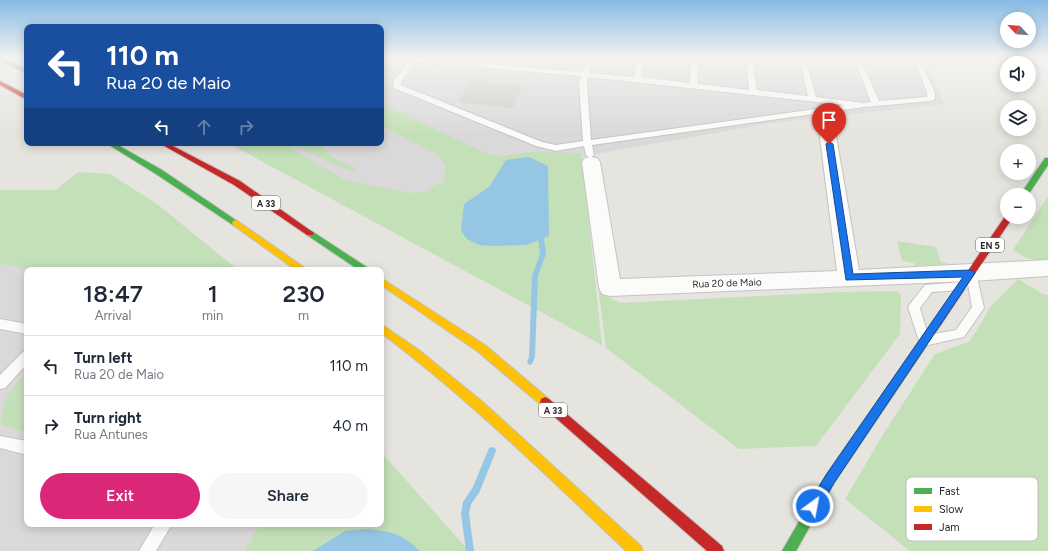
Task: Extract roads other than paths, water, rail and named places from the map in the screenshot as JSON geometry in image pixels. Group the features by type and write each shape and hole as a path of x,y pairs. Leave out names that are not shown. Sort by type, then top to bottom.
{"main road":[{"path":"1,84 24,96"},
{"path":"114,146 150,166 253,234 298,267"},
{"name":"A 33","path":"168,146 237,183 361,267"},
{"path":"1029,188 1048,160"},
{"name":"EN 5","path":"966,279 1004,224"},
{"path":"789,551 830,479 966,279"},
{"name":"A 33","path":"384,283 481,348 717,551"},
{"path":"384,330 419,355 485,411 636,551"}],"street":[{"path":"827,130 849,278"},
{"name":"Rua 20 de Maio","path":"590,153 610,288 849,278 966,279 1048,268"}],"lane":[{"path":"397,84 397,86 539,144 590,153 864,105 932,99 927,84"},
{"path":"583,84 590,153"},
{"path":"682,84 864,105"},
{"path":"752,84 753,92"},
{"path":"809,84 813,99"},
{"path":"867,84 876,104"},
{"path":"966,279 978,308 973,316 960,334 924,341 914,306 929,288 966,279"},
{"path":"0,324 24,328"},
{"path":"0,384 24,359"},
{"path":"0,442 24,447"},
{"path":"147,551 162,527"}],"water":[{"path":"529,157 548,166 549,236 527,245 479,245 467,239 461,231 464,204 489,187 506,160"},
{"path":"367,529 396,534 407,540 420,551 313,551 345,531"}],"waterway":[{"path":"530,362 532,357 535,276 543,254 541,239"},
{"path":"470,551 465,514 467,502 476,490 492,451"}]}
